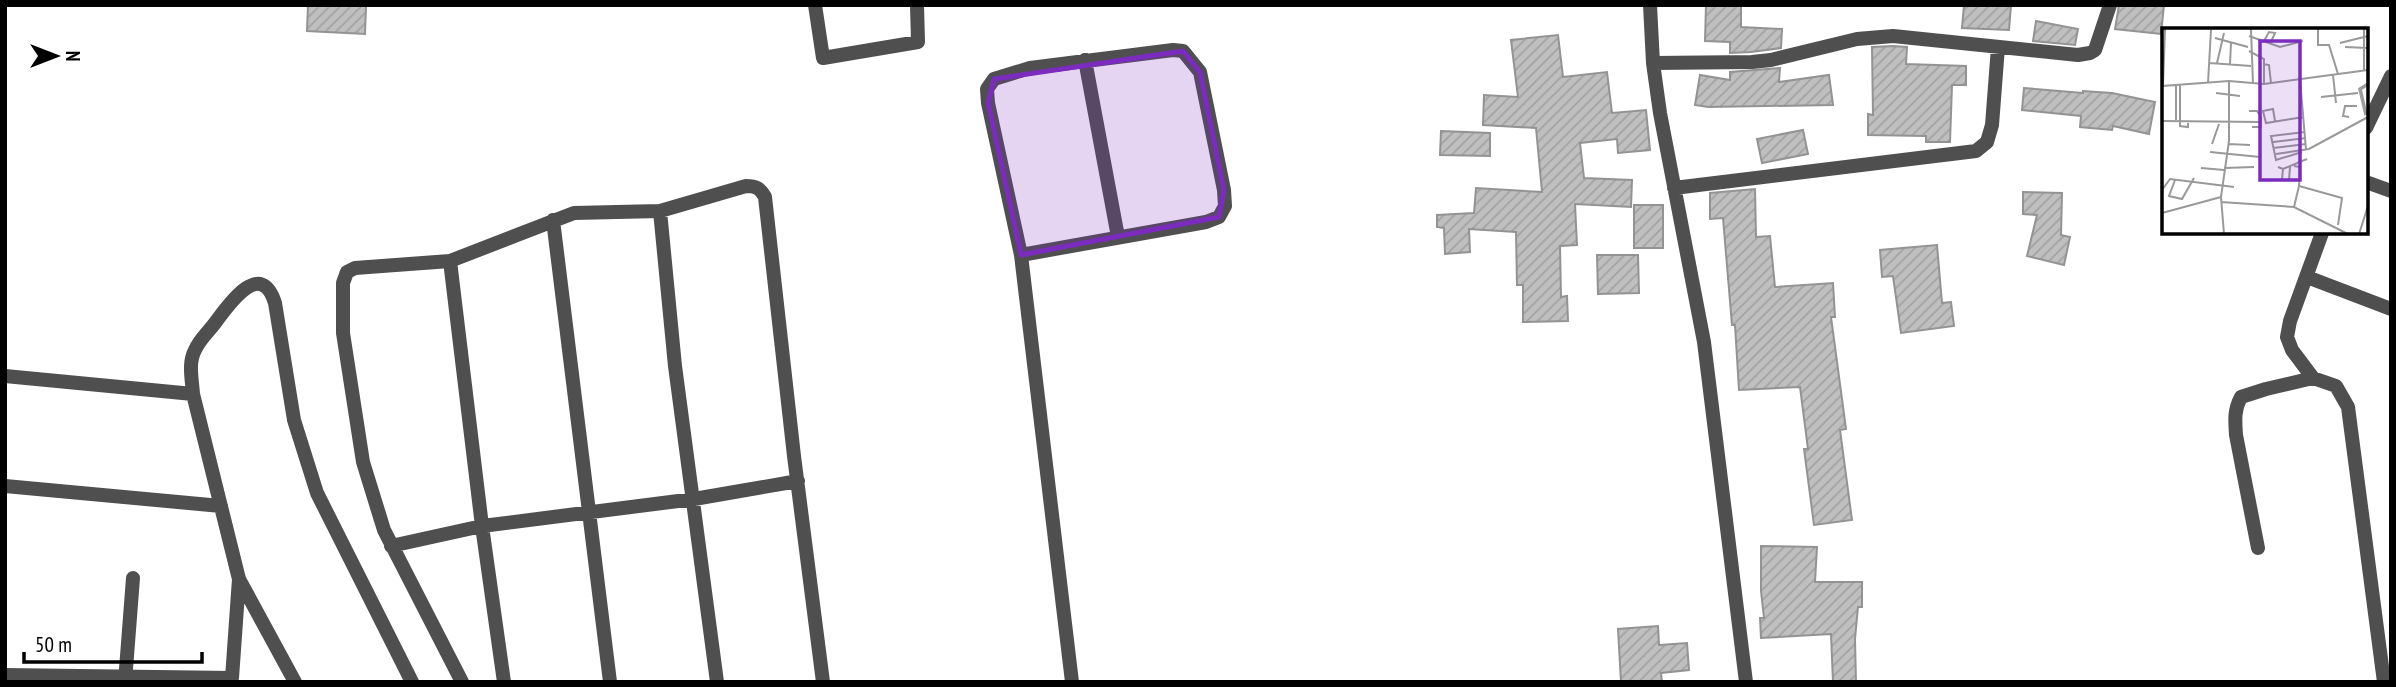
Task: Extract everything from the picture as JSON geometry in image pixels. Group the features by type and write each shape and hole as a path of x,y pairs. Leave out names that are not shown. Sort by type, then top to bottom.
{"street":[{"path":"816,5 822,58 918,43 917,5"},
{"path":"1650,5 1653,63 1666,156 1704,342 1746,682"},
{"path":"1653,63 1771,60 1857,38 1893,36 2090,54 2095,50 2110,5"},
{"path":"1674,188 1976,151 1987,142 1992,125 1998,47"},
{"path":"1021,255 1206,222 1219,217 1224,206 1224,190 1200,72 1183,51 1030,68 994,79 987,89 1021,255 1072,682"},
{"path":"1085,60 1118,237"},
{"path":"2368,124 2391,76"},
{"path":"2368,183 2391,191"},
{"path":"462,682 391,546 373,500 363,462 343,333 343,283 347,272 355,268 450,261 573,213 660,211 746,186 755,186 765,197 823,682"},
{"path":"660,211 675,366 718,682"},
{"path":"554,220 610,682"},
{"path":"2313,378 2292,350 2287,337 2290,321 2322,234"},
{"path":"450,261 482,526 505,682"},
{"path":"2307,277 2391,309"},
{"path":"295,682 239,579 193,394 191,366 195,350 234,297 256,284 264,284 271,290 275,303 294,420 317,493 412,682"},
{"path":"5,376 193,394"},
{"path":"2258,548 2236,435 2234,416 2237,404 2241,397 2266,388 2313,378 2336,386 2348,407 2384,682"},
{"path":"391,546 482,526 694,499 798,481"},
{"path":"5,486 221,506"},
{"path":"125,679 133,578"},
{"path":"14,677 232,680 239,579"}],"highlighted area":[{"path":"1183,51 1200,72 1224,190 1219,217 1021,255 988,103 994,79"}],"building":[{"path":"308,5 366,6 365,34 307,31"},
{"path":"1706,5 1741,5 1741,27 1782,29 1781,48 1730,53 1730,42 1705,41"},
{"path":"1964,5 2011,5 2009,30 1962,28"},
{"path":"2119,5 2164,5 2161,34 2115,29"},
{"path":"2036,21 2078,29 2075,45 2033,41"},
{"path":"1558,35 1563,77 1607,72 1612,113 1646,110 1650,150 1618,153 1617,139 1580,143 1584,178 1632,180 1631,207 1575,204 1577,245 1560,246 1561,297 1567,296 1568,321 1523,322 1523,285 1517,285 1516,232 1469,229 1470,252 1445,254 1444,228 1437,227 1437,215 1474,213 1476,188 1542,192 1536,128 1483,125 1484,95 1518,97 1511,40"},
{"path":"1872,47 1907,47 1906,64 1966,66 1966,85 1952,85 1950,142 1926,142 1926,136 1868,135 1868,114 1873,115"},
{"path":"1780,68 1779,82 1829,75 1833,105 1695,105 1700,75 1730,80 1730,72"},
{"path":"2024,88 2112,93 2155,102 2149,134 2113,126 2112,130 2080,127 2081,116 2022,110"},
{"path":"1803,130 1808,154 1762,163 1757,139"},
{"path":"1441,131 1490,133 1490,156 1440,155"},
{"path":"1755,189 1756,237 1770,236 1775,287 1833,283 1835,317 1831,317 1846,429 1840,430 1852,520 1814,525 1804,449 1808,449 1800,387 1739,390 1723,218 1710,219 1710,193"},
{"path":"2023,192 2062,193 2061,235 2070,237 2064,265 2027,256 2037,215 2023,214"},
{"path":"1634,205 1663,205 1663,248 1634,248"},
{"path":"1937,245 1942,303 1951,302 1954,326 1901,333 1893,276 1882,277 1880,250"},
{"path":"1597,255 1638,255 1639,293 1598,294"},
{"path":"1761,546 1817,547 1815,582 1862,582 1862,607 1858,607 1855,639 1856,682 1833,682 1831,634 1761,638 1760,618 1764,618"},
{"path":"1658,626 1659,645 1687,643 1689,670 1661,673 1662,682 1621,682 1618,629"}]}
